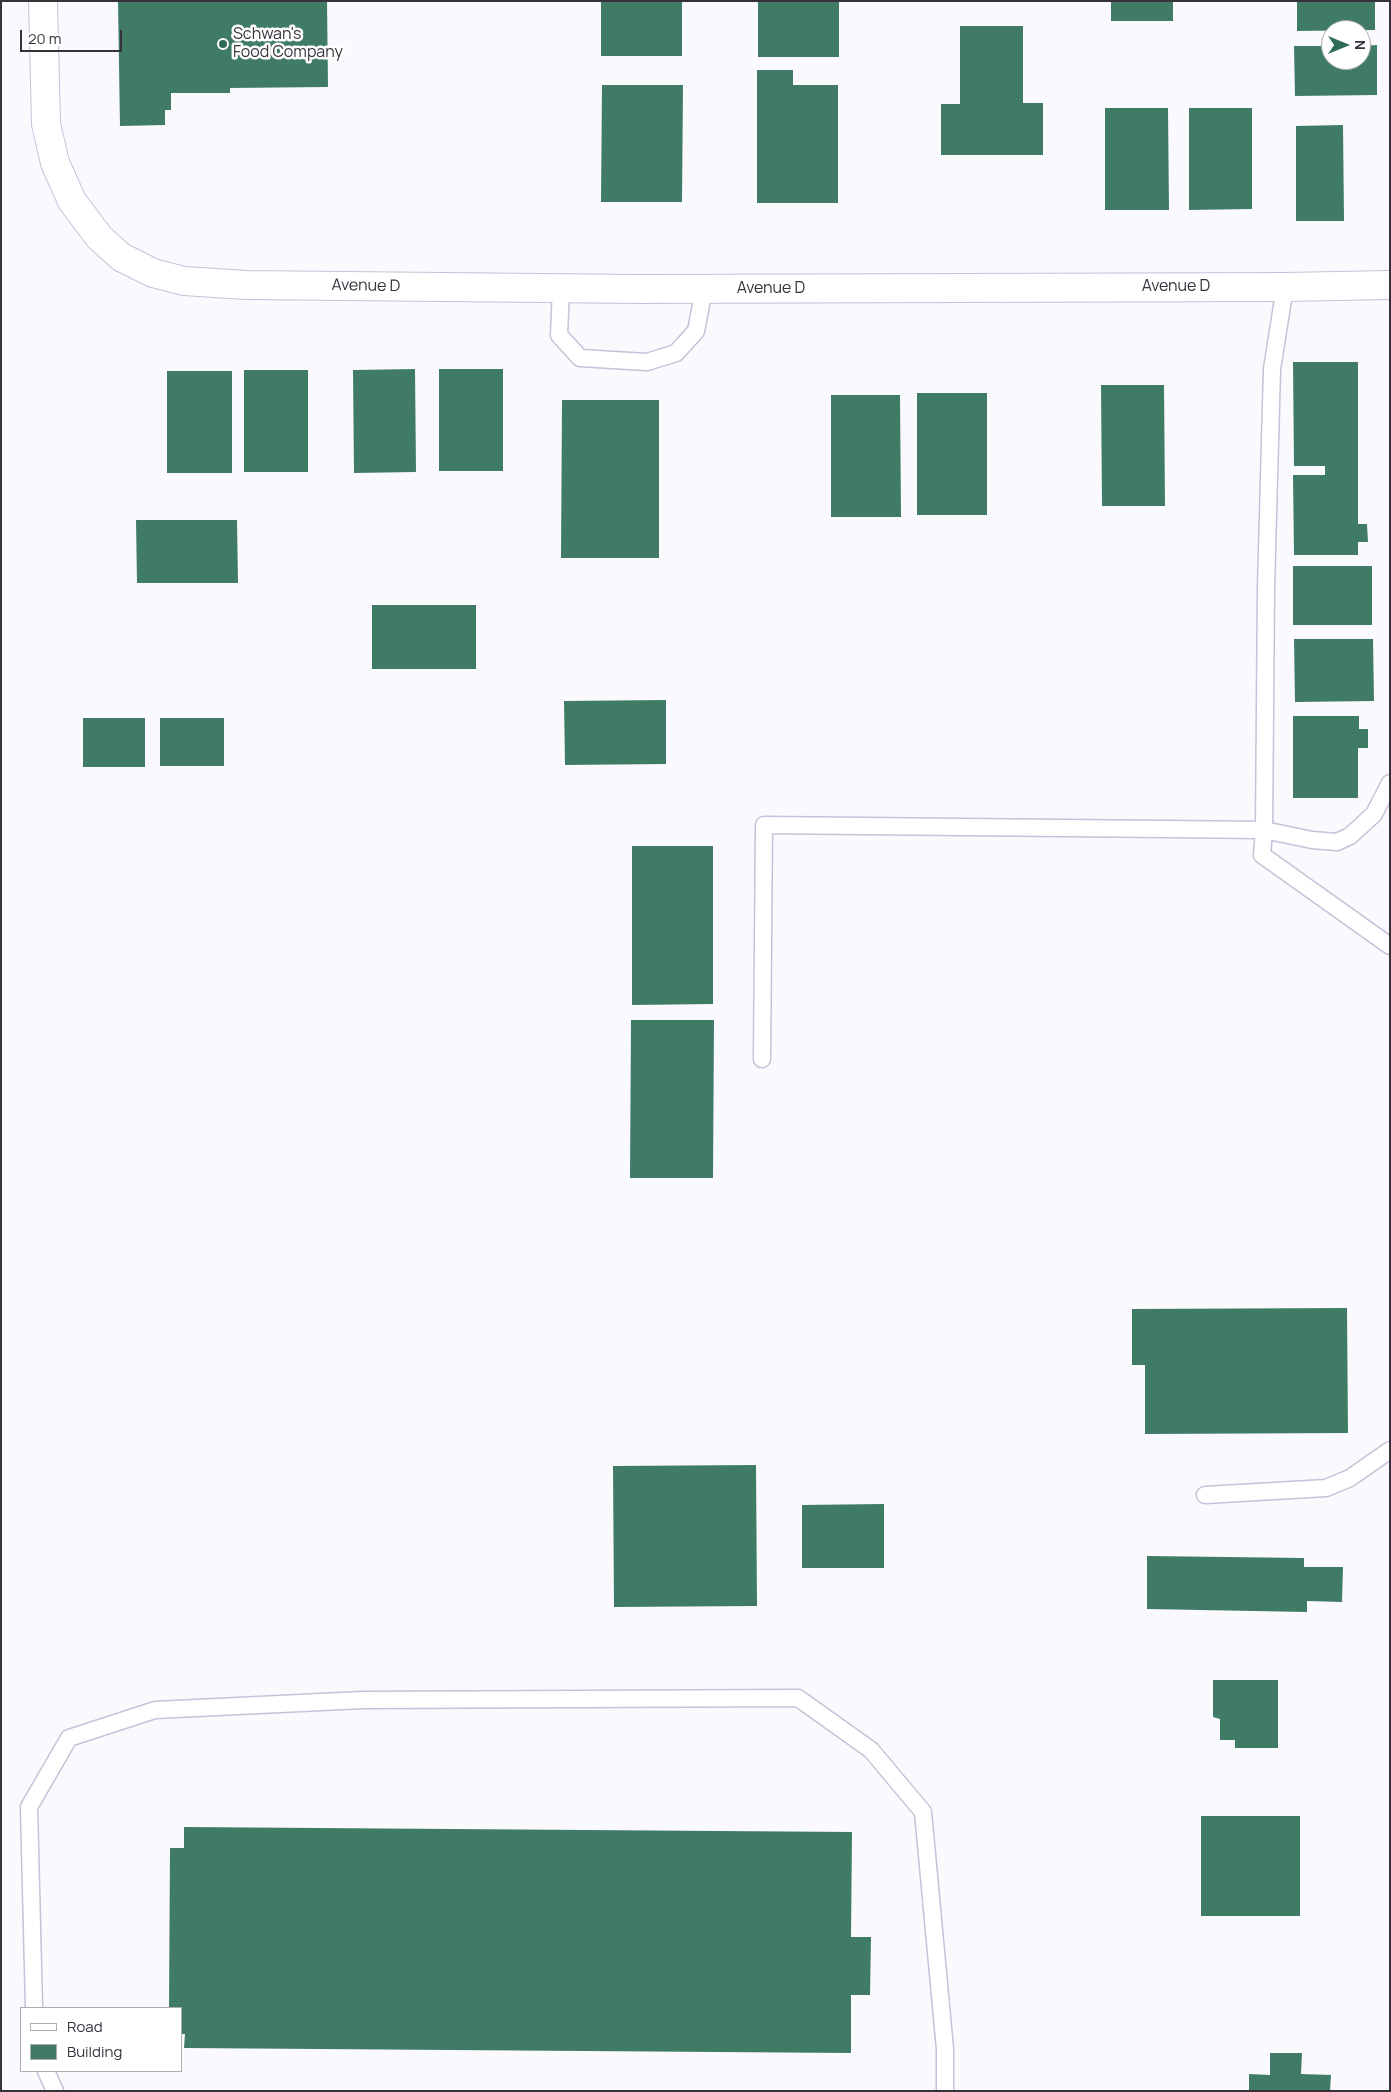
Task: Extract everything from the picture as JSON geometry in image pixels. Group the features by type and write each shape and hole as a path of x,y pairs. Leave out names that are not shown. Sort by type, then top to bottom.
{"street":[{"name":"Avenue D","path":"43,1 46,124 55,163 72,201 99,237 121,257 153,272 184,281 246,285 704,289 1390,285"}],"lane":[{"path":"1285,287 1272,369 1266,587 1264,830 1262,855 1390,946"},
{"path":"561,288 559,335 580,358 647,362 676,352 696,331 704,289"},
{"path":"762,1059 764,825 1264,830 1312,840 1336,842 1350,836 1374,814 1390,783"},
{"path":"1205,1495 1326,1488 1350,1478 1390,1450"},
{"path":"34,2007 29,1807 69,1738 155,1710 363,1700 798,1698 871,1750 923,1812 945,2049 945,2091"},
{"path":"46,2072 55,2091"}],"building":[{"name":"Schwan's Food Company","path":"118,1 327,1 328,87 230,88 230,93 171,93 171,110 165,110 165,125 120,126"},
{"path":"601,1 682,1 682,56 601,56"},
{"path":"758,1 839,1 839,57 758,57"},
{"path":"1111,1 1173,1 1173,21 1111,21"},
{"path":"1297,1 1375,1 1375,30 1371,30 1371,20 1321,20 1321,31 1297,31"},
{"path":"960,26 1023,26 1023,103 1043,103 1043,155 941,155 941,104 960,104"},
{"path":"1371,45 1377,45 1377,95 1295,96 1294,46 1321,46 1321,70 1371,70"},
{"path":"757,70 793,70 793,85 838,85 838,203 757,203"},
{"path":"602,85 683,85 682,202 601,202"},
{"path":"1105,108 1168,108 1169,210 1105,210"},
{"path":"1189,108 1252,108 1252,209 1189,210"},
{"path":"1343,125 1344,221 1296,221 1296,126"},
{"path":"1293,362 1358,362 1358,524 1367,524 1368,542 1358,542 1358,555 1294,555 1293,475 1325,475 1325,466 1294,466"},
{"path":"415,369 416,472 354,473 353,370"},
{"path":"439,369 503,369 503,471 439,471"},
{"path":"244,370 308,370 308,472 244,472"},
{"path":"167,371 232,371 232,473 167,473"},
{"path":"1101,385 1164,385 1165,506 1102,506"},
{"path":"917,393 987,393 987,515 917,515"},
{"path":"831,395 900,395 901,517 831,517"},
{"path":"562,400 659,400 659,558 561,558"},
{"path":"136,520 237,520 238,583 137,583"},
{"path":"1293,566 1372,566 1372,625 1293,625"},
{"path":"372,605 476,605 476,669 372,669"},
{"path":"1294,639 1373,639 1374,701 1295,702"},
{"path":"666,700 666,764 565,765 564,701"},
{"path":"1293,716 1359,716 1359,729 1368,729 1368,748 1358,748 1358,798 1293,798"},
{"path":"83,718 145,718 145,767 83,767"},
{"path":"160,718 224,718 224,766 160,766"},
{"path":"632,846 713,846 713,1004 632,1005"},
{"path":"631,1020 714,1020 713,1178 630,1178"},
{"path":"1347,1308 1348,1433 1145,1434 1145,1365 1132,1365 1132,1309"},
{"path":"756,1465 757,1606 614,1607 613,1466"},
{"path":"884,1504 884,1568 802,1568 802,1505"},
{"path":"1147,1556 1304,1558 1304,1567 1343,1567 1342,1602 1307,1601 1307,1612 1147,1609"},
{"path":"1213,1680 1278,1680 1278,1748 1235,1748 1235,1740 1220,1740 1220,1719 1213,1717"},
{"path":"1201,1816 1300,1816 1300,1916 1201,1916"},
{"path":"184,1827 852,1832 851,1937 871,1937 870,1995 851,1995 851,2053 184,2048 185,2034 182,2034 182,2007 169,2007 170,1848 184,1848"},
{"path":"1270,2053 1302,2053 1301,2074 1331,2075 1330,2091 1249,2091 1249,2074 1270,2075"}],"place":[{"name":"Schwan's Food Company","path":"223,44"}]}
